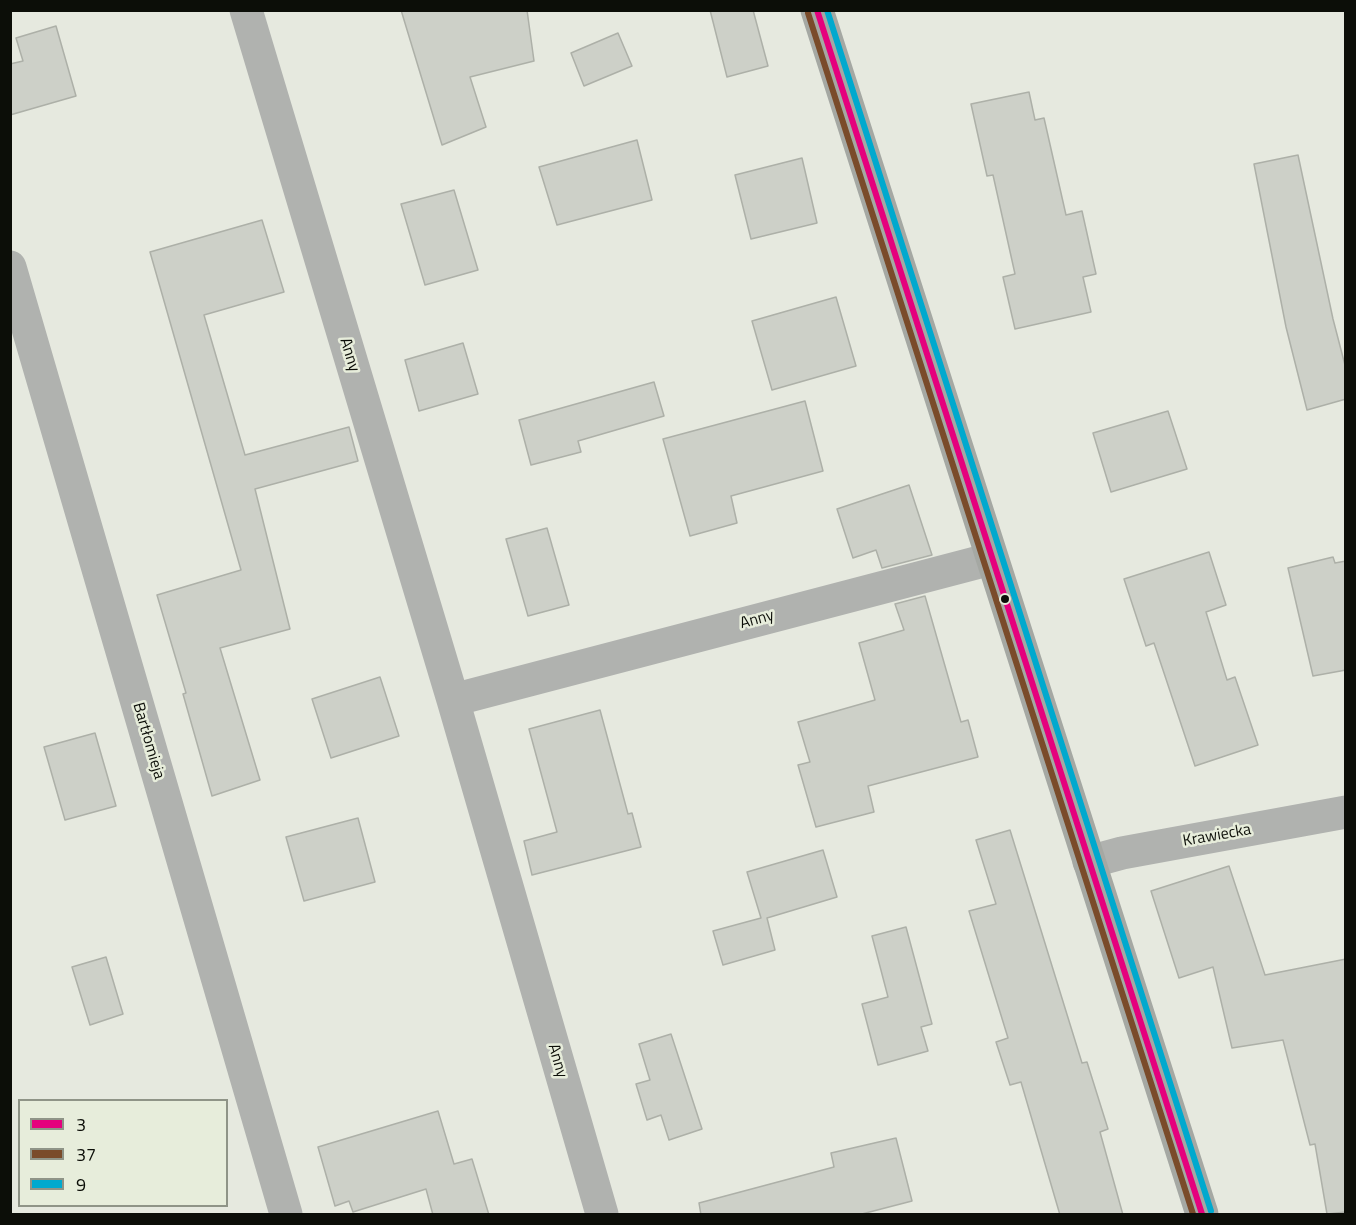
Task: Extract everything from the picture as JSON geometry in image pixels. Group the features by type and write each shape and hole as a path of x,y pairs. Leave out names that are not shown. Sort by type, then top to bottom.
{"main road":[{"path":"817,10 1202,1215"}],"street":[{"name":"Anny","path":"246,10 453,700 602,1215"},
{"name":"Bartłomieja","path":"10,267 286,1215"},
{"name":"Anny","path":"453,700 991,559"},
{"name":"Krawiecka","path":"1089,862 1122,853 1346,812"}],"building":[{"path":"401,10 527,10 534,61 470,77 486,127 442,145"},
{"path":"710,10 753,10 768,66 727,77"},
{"path":"56,26 76,96 10,115 10,64 23,61 16,38"},
{"path":"618,33 632,66 584,86 571,53"},
{"path":"1029,92 1035,120 1044,118 1066,215 1082,211 1096,274 1083,277 1091,312 1015,329 1003,277 1015,274 993,175 987,176 971,104"},
{"path":"637,140 652,200 557,225 539,167"},
{"path":"1298,155 1346,369 1346,399 1307,410 1286,327 1254,164"},
{"path":"802,158 817,223 751,239 735,175"},
{"path":"454,190 478,270 425,285 401,204"},
{"path":"262,220 284,292 204,315 245,455 349,427 358,461 255,489 290,629 220,648 260,780 212,796 183,694 186,693 157,595 241,570 150,252"},
{"path":"836,297 856,366 772,390 752,321"},
{"path":"463,343 478,394 419,411 405,360"},
{"path":"654,382 664,416 578,441 581,452 531,465 519,420"},
{"path":"805,401 823,471 731,496 737,523 690,536 663,439"},
{"path":"1168,411 1187,469 1111,492 1093,433"},
{"path":"909,485 932,555 882,568 876,550 853,558 837,509"},
{"path":"547,528 569,605 528,616 506,539"},
{"path":"1209,552 1226,605 1206,612 1227,680 1235,677 1258,745 1195,766 1154,643 1146,646 1124,579"},
{"path":"1333,557 1335,563 1346,561 1346,670 1313,676 1288,568"},
{"path":"925,596 961,722 968,720 978,757 868,786 874,812 816,827 798,765 810,762 798,722 875,700 859,643 904,630 895,604"},
{"path":"380,677 399,736 331,758 312,699"},
{"path":"600,710 628,814 632,813 641,847 532,875 524,841 557,832 529,729"},
{"path":"95,733 116,806 65,820 44,747"},
{"path":"358,818 375,882 304,901 286,837"},
{"path":"1010,830 1082,1063 1087,1062 1108,1129 1100,1132 1123,1215 1060,1215 1021,1082 1010,1085 996,1042 1008,1038 969,911 996,904 976,840"},
{"path":"823,850 837,897 767,918 775,950 723,965 713,931 761,918 747,872"},
{"path":"1229,866 1265,975 1346,959 1346,1212 1327,1214 1315,1144 1310,1145 1283,1040 1232,1048 1213,967 1179,978 1151,891"},
{"path":"906,927 932,1024 921,1027 928,1051 878,1065 862,1004 888,997 872,936"},
{"path":"106,957 123,1014 90,1025 72,967"},
{"path":"671,1034 702,1129 669,1140 661,1115 647,1120 636,1084 650,1080 639,1044"},
{"path":"438,1111 454,1164 472,1159 489,1215 433,1215 426,1189 353,1212 349,1201 335,1206 318,1147"},
{"path":"896,1138 912,1201 858,1215 701,1215 699,1203 834,1167 831,1153"}],"transit line":[{"name":"3","path":"817,10 1202,1214"},
{"name":"9","path":"827,10 1211,1211"},
{"name":"37","path":"808,13 1193,1214"}]}
